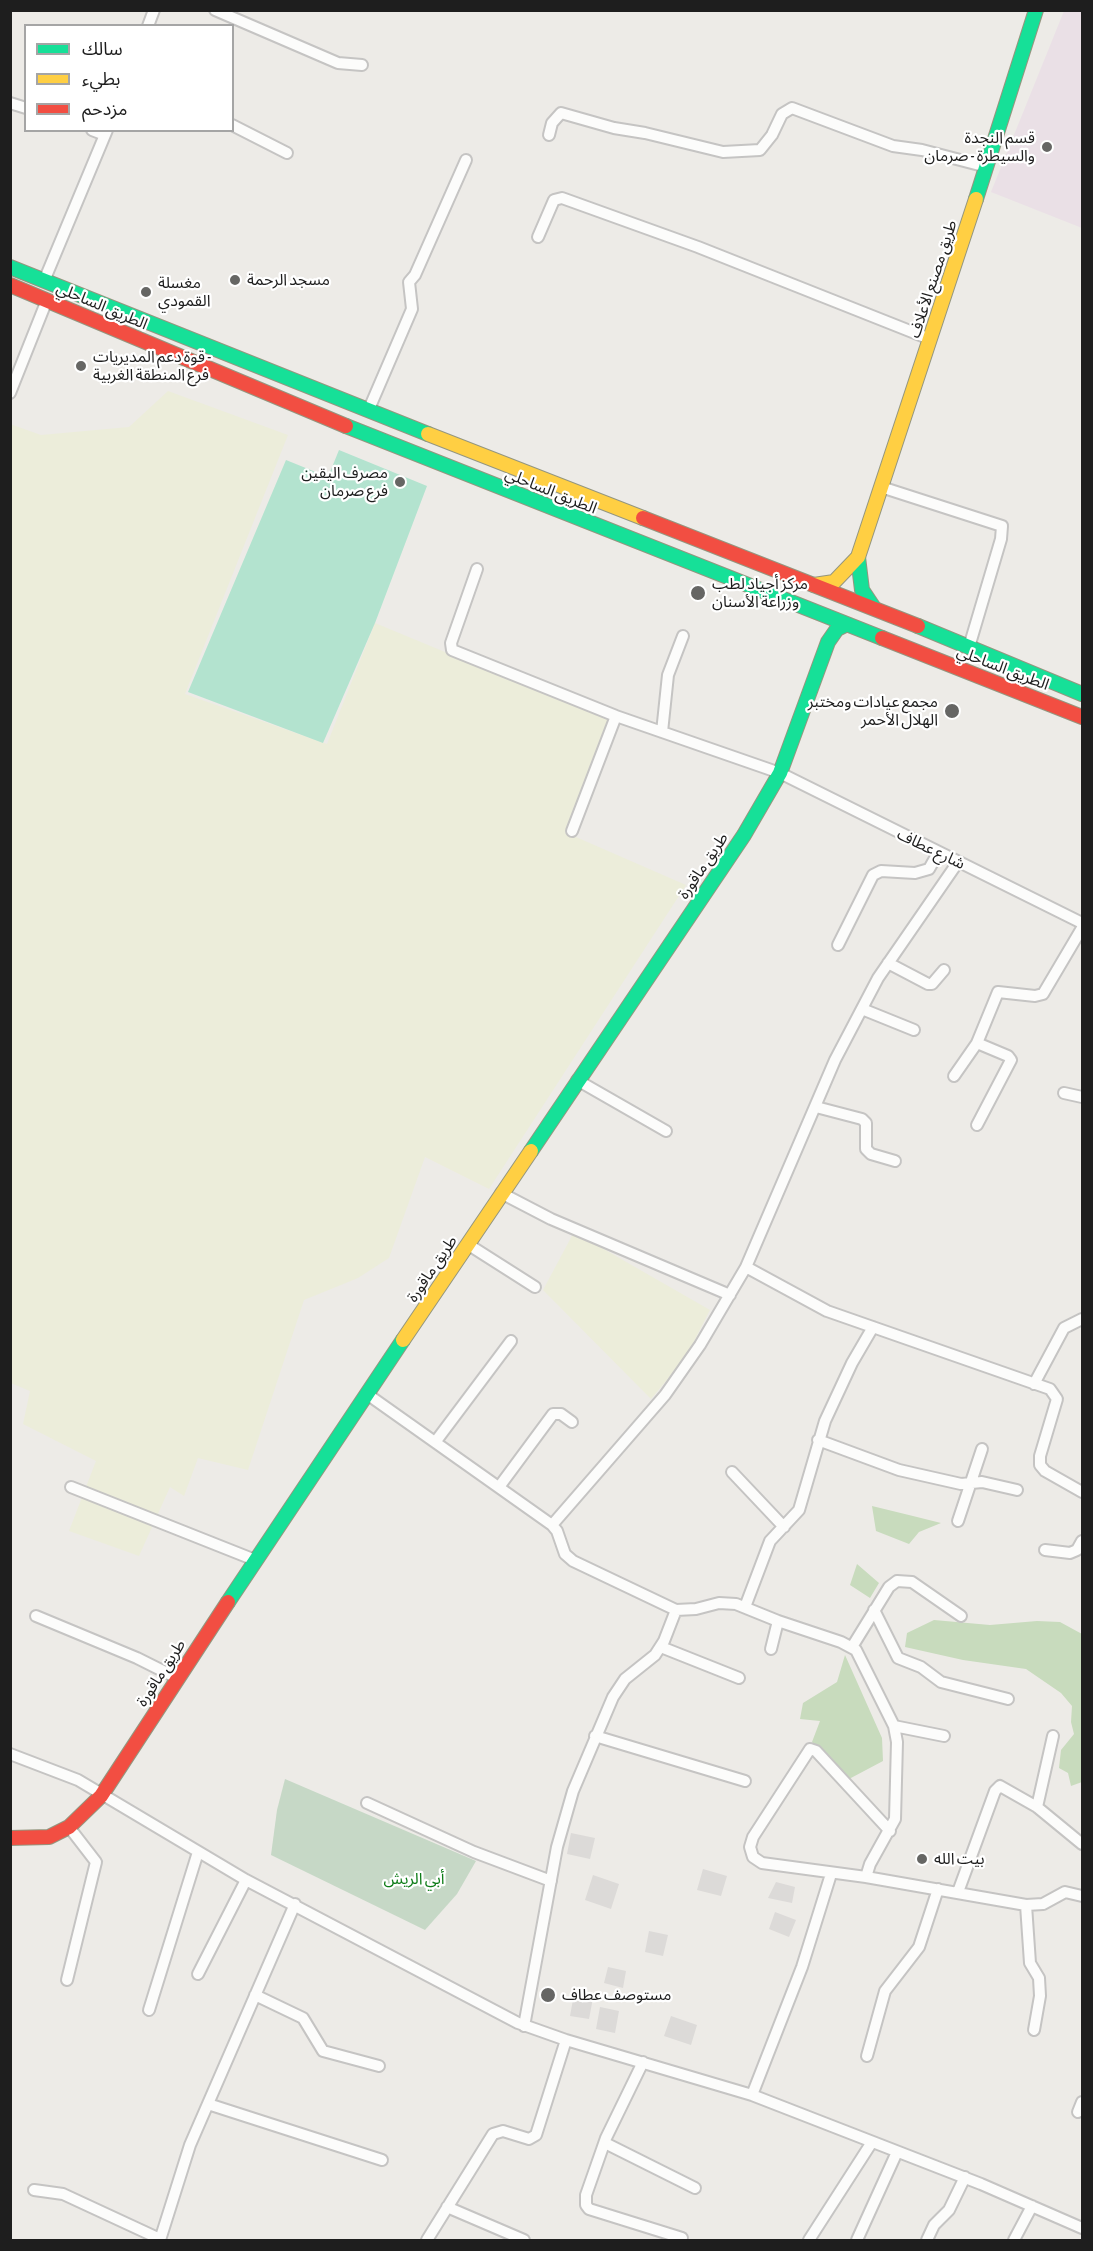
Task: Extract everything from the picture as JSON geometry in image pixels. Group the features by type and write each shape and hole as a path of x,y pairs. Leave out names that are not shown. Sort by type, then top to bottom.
{"main road":[{"name":"طريق مصنع الأعلاف","path":"874,608 862,590 858,557 987,167 1036,10"},
{"name":"الطريق الساحلي","path":"10,267 810,585 874,608 1083,694"},
{"name":"الطريق الساحلي","path":"10,285 257,392 813,613 1083,717"},
{"path":"257,392 264,367"},
{"name":"طريق مصنع الأعلاف","path":"810,585 827,585 834,582 858,557"},
{"name":"طريق ماقورة","path":"813,613 823,629 821,658"},
{"name":"طريق ماقورة","path":"10,1838 49,1836 69,1827 101,1796 255,1560 744,835 780,773 821,658 832,634 845,625"}],"street":[{"path":"215,10 338,63 362,65"},
{"path":"549,135 552,123 561,113 614,128 723,152 760,150 772,135 782,114 792,108 893,146 922,150 987,167"},
{"path":"234,126 287,153"},
{"path":"44,281 106,133"},
{"path":"369,409 412,309 409,282 415,274 466,160"},
{"path":"538,237 554,200 562,198 698,247 930,339"},
{"path":"10,393 47,300"},
{"path":"881,487 1002,526 1001,539 969,647"},
{"name":"شارع عطاف","path":"477,569 451,643 452,650 616,716 780,773 1083,925"},
{"path":"662,732 668,675 683,636"},
{"path":"572,831 616,716"},
{"path":"838,945 873,875 881,871 915,873 929,868 938,853"},
{"path":"552,1525 665,1395 700,1345 746,1268 835,1060 862,1009 888,963 958,862"},
{"path":"954,1076 977,1043 998,992 1035,996 1043,994 1083,925"},
{"path":"888,963 928,984 932,984 944,970"},
{"path":"862,1009 914,1030"},
{"path":"977,1043 1008,1056 1011,1060 977,1125"},
{"path":"577,1080 666,1131"},
{"path":"1064,1093 1083,1097"},
{"path":"816,1107 862,1119 866,1124 866,1149 871,1154 895,1161"},
{"path":"501,1194 551,1219 730,1295"},
{"path":"469,1245 535,1287"},
{"path":"746,1268 815,1306 1050,1389 1057,1399 1040,1456 1040,1465 1046,1472 1083,1492"},
{"path":"1034,1384 1064,1328 1083,1319"},
{"path":"745,1607 770,1541 799,1510 818,1440 842,1382 873,1327"},
{"path":"436,1441 511,1341"},
{"path":"367,1394 552,1525 569,1558 676,1610 689,1610 719,1603 745,1607 852,1647 862,1658 894,1725 897,1742 896,1814 890,1831 870,1864 866,1877"},
{"path":"499,1487 553,1414 561,1414 572,1422"},
{"path":"818,1440 891,1468 962,1484 982,1482 1017,1490"},
{"path":"958,1521 982,1449"},
{"path":"732,1472 784,1527"},
{"path":"71,1487 255,1560"},
{"path":"1045,1550 1070,1554 1077,1550 1083,1541"},
{"path":"852,1647 893,1584 908,1580 961,1616"},
{"path":"524,2026 564,1818 595,1736 619,1687 661,1647 676,1610"},
{"path":"874,1610 898,1658 921,1667 941,1682 1008,1699"},
{"path":"36,1616 137,1658 177,1678"},
{"path":"771,1649 778,1621"},
{"path":"661,1647 739,1678"},
{"path":"894,1725 944,1736"},
{"path":"595,1736 745,1781"},
{"path":"1037,1807 1053,1736"},
{"path":"890,1831 816,1751 808,1750 753,1837 751,1852 762,1863 866,1877 1026,1905 1043,1904 1065,1892 1083,1896"},
{"path":"10,1754 78,1780 101,1796 246,1880 524,2026 752,2095 965,2177 1083,2228"},
{"path":"958,1892 997,1788 1007,1788 1037,1807 1083,1844"},
{"path":"367,1803 474,1852 551,1881"},
{"path":"67,1980 96,1862 69,1827"},
{"path":"149,2010 198,1852"},
{"path":"752,2095 802,1967 831,1874"},
{"path":"198,1974 246,1880"},
{"path":"867,2056 885,1991 919,1947 938,1889"},
{"path":"34,2190 63,2194 160,2240 190,2145 295,1904"},
{"path":"1026,1905 1030,1963 1040,1978 1034,2030"},
{"path":"255,1995 303,2018 323,2051 379,2066"},
{"path":"427,2241 493,2134 503,2131 529,2139 536,2135 566,2040"},
{"path":"643,2062 604,2143 586,2195 586,2205 589,2209 654,2235 682,2238"},
{"path":"208,2104 382,2160"},
{"path":"809,2241 872,2142"},
{"path":"604,2143 695,2188"},
{"path":"857,2241 897,2152"},
{"path":"927,2241 934,2225 949,2210 965,2177"},
{"path":"1014,2241 1032,2206"},
{"path":"447,2207 524,2241"}],"shaded area":[{"path":"1064,11 1082,11 1082,228 991,192"},
{"path":"571,1833 595,1838 590,1859 567,1854"},
{"path":"703,1869 727,1876 721,1896 697,1890"},
{"path":"593,1875 619,1884 611,1909 585,1900"},
{"path":"776,1882 795,1887 792,1903 768,1898"},
{"path":"775,1912 796,1920 789,1937 769,1929"},
{"path":"649,1931 668,1935 663,1956 645,1952"},
{"path":"608,1967 626,1971 623,1988 604,1983"},
{"path":"574,1994 593,1998 589,2019 570,2016"},
{"path":"600,2007 619,2011 615,2033 596,2029"},
{"path":"671,2016 697,2025 691,2045 664,2036"}],"green space":[{"path":"168,391 288,435 185,694 327,744 375,623 609,720 569,834 686,885 489,1189 425,1157 389,1258 358,1278 304,1300 248,1470 198,1458 184,1496 170,1487 139,1556 69,1531 96,1461 23,1424 30,1391 11,1383 10,424 41,435 129,427"},
{"path":"339,450 427,486 375,623 323,743 188,692 286,460 328,477"},
{"path":"574,1232 710,1310 686,1357 651,1399 543,1290"},
{"path":"872,1506 941,1523 919,1532 909,1544 876,1531"},
{"path":"857,1564 879,1583 870,1598 850,1585"},
{"path":"934,1620 990,1625 1037,1621 1060,1622 1082,1634 1082,1782 1071,1786 1068,1773 1059,1768 1061,1750 1074,1734 1071,1722 1072,1706 1061,1693 1026,1669 963,1660 905,1647 907,1633"},
{"path":"845,1655 882,1738 883,1761 849,1779 812,1742 820,1721 800,1719 803,1703 837,1682"},
{"name":"أبي الريش","path":"285,1779 476,1861 457,1894 425,1930 271,1855 277,1810"}],"traffic: fast":[{"path":"976,199 1036,10"},
{"path":"10,267 428,434"},
{"path":"346,426 882,638"},
{"path":"858,557 862,590 874,608"},
{"path":"531,1151 744,835 780,773 828,642 837,629 845,625"},
{"path":"918,626 1082,694"},
{"path":"228,1602 403,1340"}],"traffic: slow":[{"path":"814,585 834,582 858,557 976,199"},
{"path":"428,434 643,518"},
{"path":"403,1340 531,1151"}],"traffic: jam":[{"path":"10,285 346,426"},
{"path":"643,518 918,626"},
{"path":"882,638 1082,717"},
{"path":"10,1838 49,1837 69,1827 101,1796 228,1602"}],"place":[{"name":"قسم النجدة والسيطرة - صرمان","path":"1047,147"},
{"name":"مسجد الرحمة","path":"235,280"},
{"name":"مغسلة القمودي","path":"146,292"},
{"name":"قوة دعم المديريات - فرع المنطقة الغربية","path":"81,366"},
{"name":"مصرف اليقين فرع صرمان","path":"400,482"},
{"name":"مركز أجياد لطب وزراعة الأسنان","path":"698,593"},
{"name":"مجمع عيادات ومختبر الهلال الأحمر","path":"952,711"},
{"name":"بيت الله","path":"922,1859"},
{"name":"مستوصف عطاف","path":"548,1995"}]}
